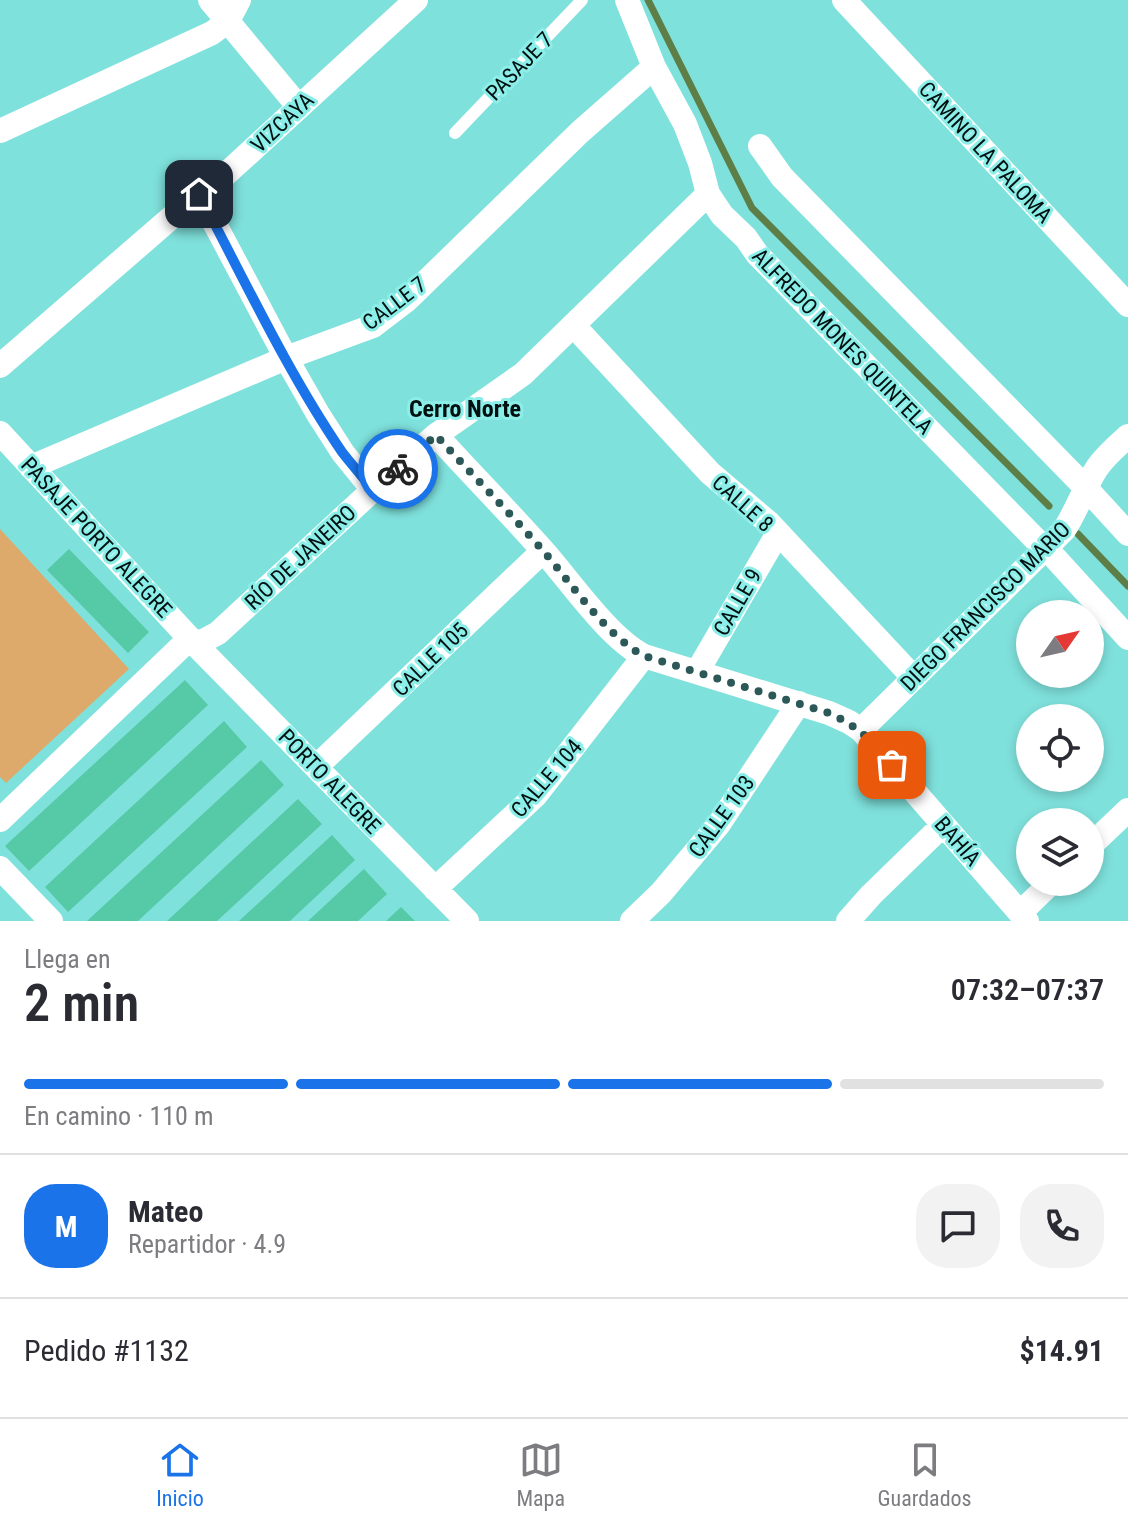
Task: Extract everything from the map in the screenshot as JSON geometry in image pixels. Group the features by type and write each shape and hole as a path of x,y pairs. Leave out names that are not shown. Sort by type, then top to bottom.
{"street":[{"path":"210,0 234,10 298,106"},
{"name":"VIZCAYA","path":"0,366 226,174 416,0"},
{"name":"ALFREDO MONES QUINTELA","path":"627,0 654,67 685,124 708,194 722,215 1046,548 1128,638"},
{"name":"CAMINO LA PALOMA","path":"844,0 1128,305"},
{"path":"0,131 212,33 234,10"},
{"name":"CALLE 7","path":"31,467 286,358 373,326 407,300 580,132 654,67"},
{"path":"760,146 782,177 1128,534"},
{"path":"199,194 318,414 343,453 373,490"},
{"name":"RÍO DE JANEIRO","path":"3,811 182,646 203,641 218,633 436,435 523,374 708,194"},
{"name":"CALLE 8","path":"574,326 710,473 769,523 914,678"},
{"name":"PASAJE PORTO ALEGRE","path":"0,433 193,642"},
{"name":"BAHÍA","path":"436,435 623,642 644,656 829,713 861,730 1023,917"},
{"name":"DIEGO FRANCISCO MARIO","path":"861,730 1064,530 1099,466 1128,436"},
{"name":"CALLE 9","path":"697,672 778,533"},
{"name":"CALLE 105","path":"316,767 543,551"},
{"name":"PORTO ALEGRE","path":"193,642 467,921"},
{"name":"CALLE 104","path":"435,889 536,795 644,656"},
{"name":"CALLE 103","path":"632,921 661,893 719,824 799,703"},
{"path":"1104,833 1128,810"},
{"path":"848,921 943,825"},
{"path":"0,868 51,921"},
{"path":"1023,917 1040,896"}],"lane":[{"name":"PASAJE 7","path":"455,133 582,0"}],"shaded area":[{"path":"0,529 129,669 6,783 0,777"}],"building":[{"path":"69,549 149,632 128,653 47,570"},
{"path":"185,680 208,705 29,871 5,846"},
{"path":"224,721 247,747 68,912 45,887"},
{"path":"261,760 284,785 138,921 87,921"},
{"path":"298,799 322,824 217,921 167,921"},
{"path":"332,835 355,860 290,921 239,921"},
{"path":"364,869 387,894 358,921 308,921"},
{"path":"401,907 415,921 386,921"}],"waterway":[{"path":"648,0 752,208 1049,506"},
{"path":"1078,534 1128,586"}],"way so far":[{"path":"398,469 436,435 605,623 634,651 829,713 861,730 892,765"}],"district":[{"name":"Cerro Norte","path":"465,409"}],"route":[{"path":"199,194 286,358 343,453 373,490 398,469"}]}
